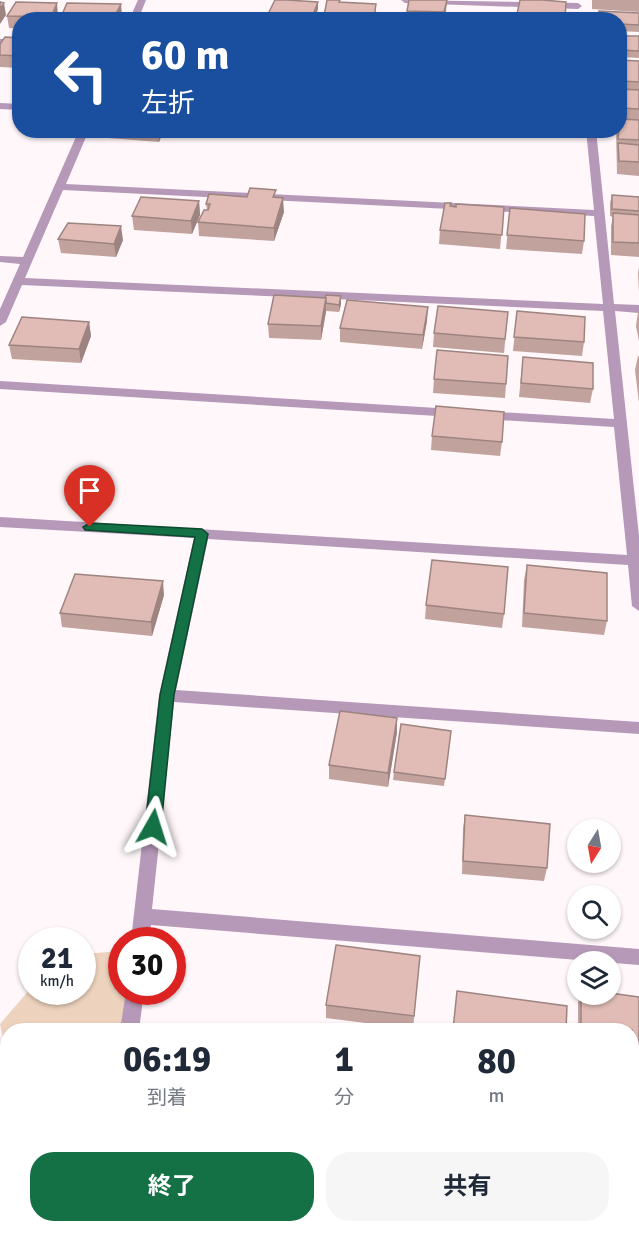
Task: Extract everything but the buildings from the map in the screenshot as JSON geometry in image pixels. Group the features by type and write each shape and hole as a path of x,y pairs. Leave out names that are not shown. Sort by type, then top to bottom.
{"street":[{"path":"405,0 578,3"},
{"path":"0,322 80,138"},
{"path":"592,138 639,606"},
{"path":"59,187 599,213"},
{"path":"0,259 26,261"},
{"path":"17,281 639,309"},
{"path":"0,385 621,423"},
{"path":"0,522 634,560"},
{"path":"142,927 167,695 202,534"},
{"path":"167,695 639,728"},
{"path":"143,916 639,957"},
{"path":"131,1023 133,1005"}],"shaded area":[{"path":"108,952 108,1005 133,1005 131,1023 1,1023 18,1003 18,1005 96,1005 96,953"}],"route":[{"path":"90,527 202,534 167,695 153,827"}]}
